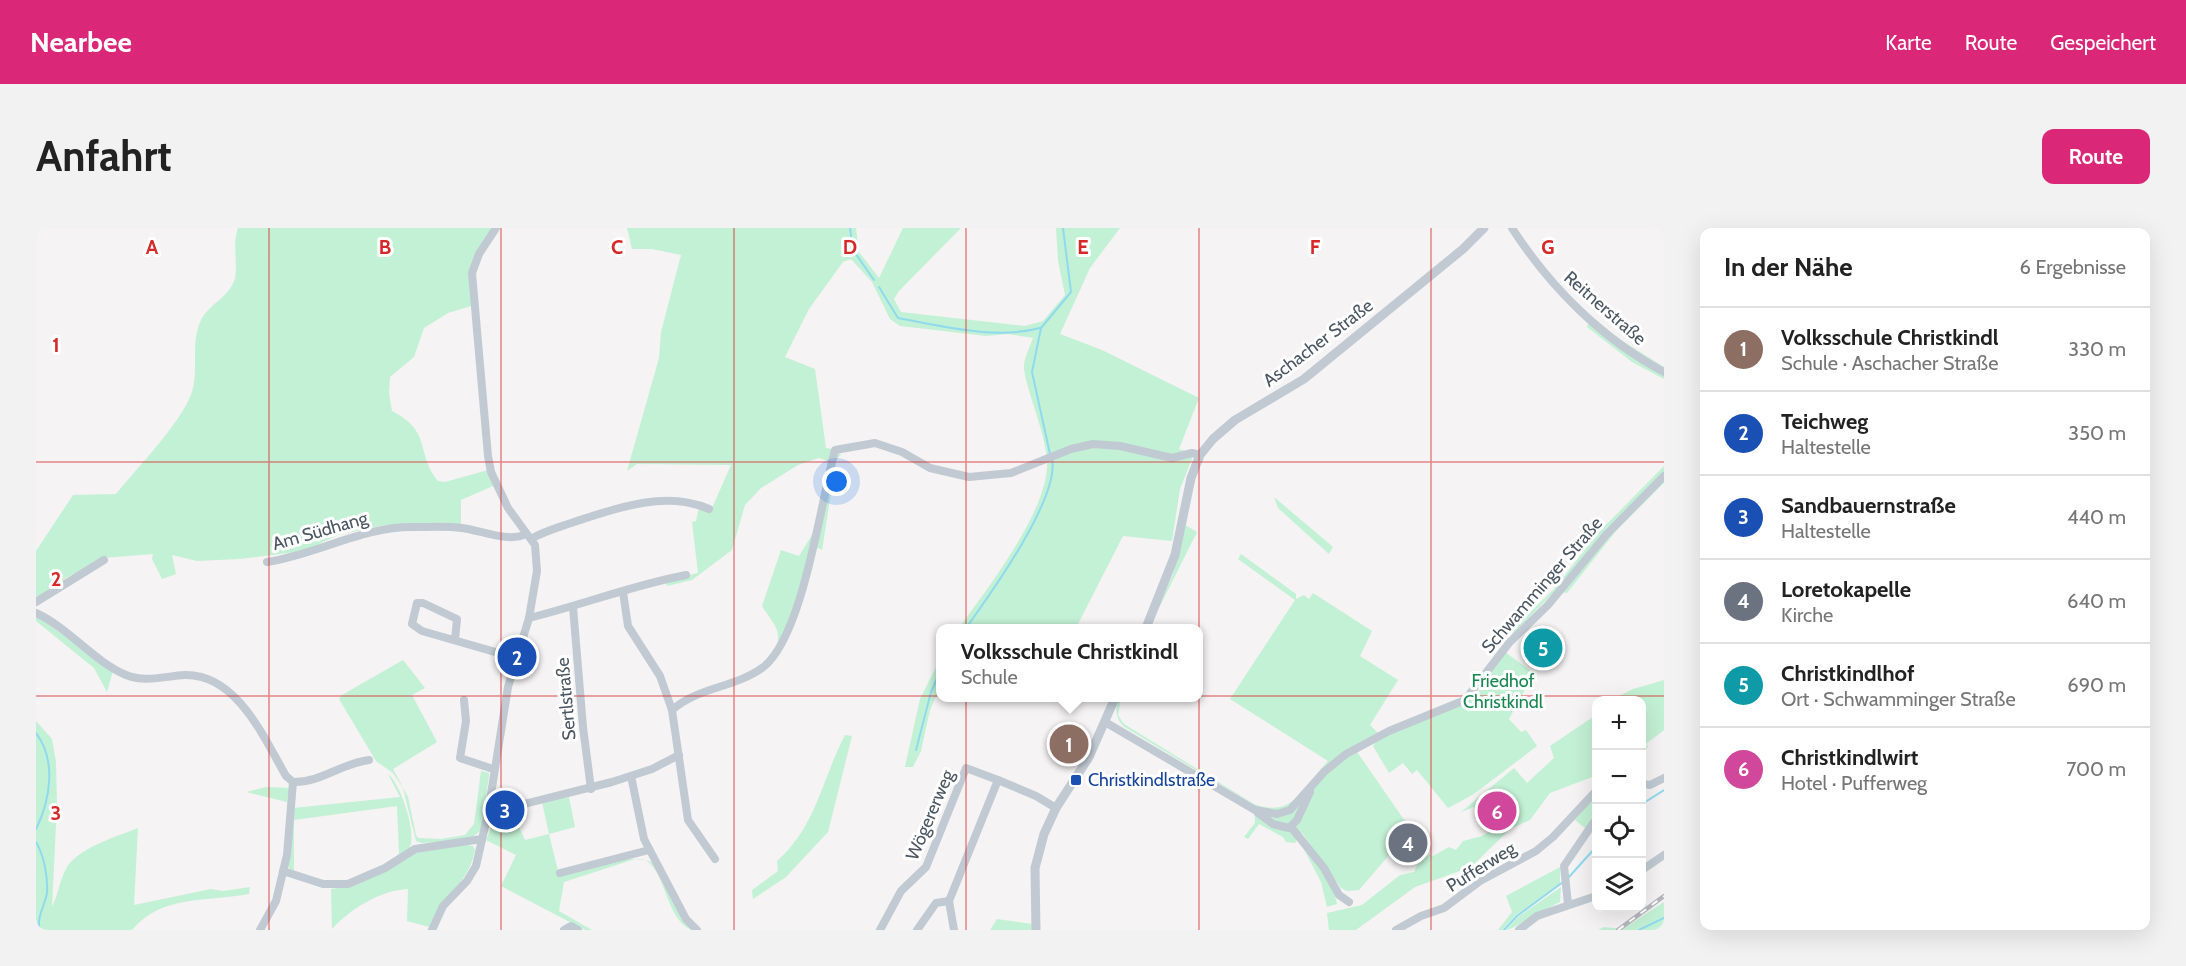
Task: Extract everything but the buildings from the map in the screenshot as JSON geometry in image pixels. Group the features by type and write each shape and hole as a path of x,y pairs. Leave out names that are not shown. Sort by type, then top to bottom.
{"street":[{"path":"432,930 442,906 472,875 488,813 493,769 516,658 529,618 537,571 537,553 528,536 515,522 499,490 488,456 472,273 478,254 496,228"},
{"name":"Aschacher Straße","path":"1148,624 1173,562 1188,488 1200,455 1228,425 1304,379 1448,263 1484,228"},
{"name":"Reitnerstraße","path":"1512,228 1543,272 1576,307 1620,344 1664,372"},
{"path":"672,710 687,698 751,675 768,663 779,649 811,560 835,450 875,443 902,452 930,468 969,477 1011,473 1083,446 1105,444 1161,456 1178,457 1192,453 1200,455"},
{"name":"Schwamminger Straße","path":"1106,722 1254,810 1271,814 1286,812 1295,806 1333,763 1357,747 1389,730 1465,700 1509,643 1548,605 1606,535 1664,476"},
{"path":"528,536 640,503 679,502 709,509"},
{"name":"Am Südhang","path":"267,562 295,558 362,533 416,527 459,528 508,536 528,536"},
{"path":"36,602 104,560"},
{"path":"529,618 686,575"},
{"path":"623,592 628,626 660,676 672,710 688,820 715,859"},
{"path":"455,640 457,619 423,603 417,603 412,616 412,624 416,628 455,640 516,658"},
{"name":"Sertlstraße","path":"573,607 582,727 591,789"},
{"path":"36,613 129,676 150,679 193,675 215,683 245,708 286,776 293,782 314,779 344,765 369,760"},
{"path":"464,700 466,721 460,758 493,769"},
{"path":"1036,930 1036,857 1056,808 1081,770 1106,722 1114,702"},
{"path":"488,813 591,789 631,776 679,755"},
{"name":"Wögererweg","path":"880,930 901,891 926,867 966,768 1036,796 1056,808"},
{"path":"631,776 639,824 649,850 686,919 696,930"},
{"path":"1646,785 1664,778"},
{"path":"954,930 949,901 998,780"},
{"path":"260,930 276,901 287,855 293,782"},
{"path":"1292,827 1306,803 1312,786"},
{"name":"Pufferweg","path":"1396,930 1444,908 1480,881 1536,851 1558,832 1592,794"},
{"path":"1254,810 1273,824 1292,827"},
{"path":"1568,904 1563,873 1568,860 1592,825"},
{"path":"1292,827 1335,886 1339,895 1350,902"},
{"path":"283,871 323,884 348,884 385,868 415,849 482,839"},
{"path":"560,873 649,850"},
{"path":"1646,867 1664,855"},
{"path":"1519,930 1537,916 1592,897"},
{"path":"917,930 936,903 949,901"},
{"path":"564,930 571,926 578,930"}],"green space":[{"path":"238,228 492,228 471,266 471,306 448,313 424,328 414,357 390,377 389,393 392,411 405,419 419,435 431,471 438,481 445,482 488,470 493,486 461,500 461,526 384,525 338,535 304,551 239,559 197,561 172,555 176,574 162,579 152,559 153,554 103,558 64,579 36,600 36,551 73,495 116,494 169,431 187,404 194,383 196,338 201,320 229,290 235,278 235,241"},
{"path":"627,228 856,228 859,252 879,278 903,228 961,228 899,291 894,299 901,312 1025,326 1043,321 1065,295 1058,261 1056,228 1120,228 1090,268 1060,334 1102,350 1199,398 1179,449 1194,454 1180,489 1172,541 1123,536 1078,624 962,624 1012,551 1036,508 1044,487 1047,468 1045,445 1024,369 1033,338 1008,334 986,336 900,326 890,319 872,282 851,259 843,262 809,309 785,357 815,369 826,448 833,449 815,530 828,461 819,458 798,465 761,488 745,505 732,550 692,580 667,586 666,580 698,573 692,522 696,521 699,507 710,511 731,465 637,464 627,471 659,358 661,332 681,255 652,249 632,249"},
{"path":"1591,316 1621,340 1664,367 1664,379 1632,362 1587,327"},
{"path":"838,453 841,454 836,461 822,550 816,547 836,456"},
{"path":"1664,466 1664,483 1616,531 1567,593 1555,591 1513,634 1510,632 1554,589 1597,534"},
{"path":"1274,497 1333,547 1329,554 1278,508"},
{"path":"1185,525 1197,532 1151,624 1173,574"},
{"path":"815,530 799,590 778,648 770,659 756,671 704,690 752,671 762,665 775,650 778,640 777,630 762,606 781,550 799,556"},
{"path":"1241,554 1296,594 1296,599 1304,595 1309,599 1313,593 1372,631 1360,656 1398,680 1370,725 1378,733 1353,746 1416,837 1413,840 1410,837 1390,854 1359,890 1347,891 1341,888 1302,833 1295,843 1286,842 1283,837 1259,824 1248,839 1244,837 1255,823 1254,805 1123,726 1117,715 1117,704 1120,702 1118,715 1124,724 1254,804 1279,807 1289,804 1305,790 1328,761 1230,699 1295,600 1238,559"},
{"path":"36,615 113,671 107,692 94,668 36,621"},
{"name":"Friedhof Christkindl","path":"1505,652 1534,673 1509,719 1521,732 1526,730 1537,746 1474,794 1448,808 1417,770 1412,774 1403,763 1389,773 1373,746 1379,738 1465,703 1475,696"},
{"path":"403,660 425,688 412,695 437,742 393,769 408,797 416,835 418,838 441,839 465,835 474,824 481,771 489,773 489,776 481,830 474,836 463,840 422,843 416,841 403,788 393,773 376,761 339,699 342,695"},
{"path":"936,667 936,696 930,710 921,751 913,767 905,767 920,699"},
{"path":"1664,680 1664,730 1646,744 1646,696 1619,696 1633,689"},
{"path":"1592,718 1592,777 1550,793 1530,820 1510,829 1471,867 1415,887 1356,930 1329,930 1327,913 1362,905 1400,875 1414,872 1418,863 1430,854 1433,856 1449,847 1456,850 1463,841 1482,836 1514,815 1508,794 1461,812 1514,768 1527,783 1554,758 1550,746"},
{"path":"36,721 52,739 56,762 57,804 52,907 67,867 73,860 99,843 138,828 134,905 211,889 223,891 250,887 249,894 171,905 144,918 132,930 36,930"},
{"path":"845,735 852,736 828,832 786,877 753,899 752,890 778,871 777,861 790,848 810,818"},
{"path":"388,774 398,788 407,810 411,833 409,849 378,870 366,876 353,880 341,882 329,882 317,878 328,881 350,880 381,867 399,854 397,806 294,820 294,871 290,870 288,865 293,808 400,797"},
{"path":"266,787 289,788 287,802 246,792"},
{"path":"569,797 575,827 549,834 542,802"},
{"path":"1592,798 1592,816 1586,829 1575,820"},
{"path":"511,810 525,840 549,834 559,875 621,860 635,859 564,882 559,911 592,930 585,930 501,886 516,855 486,840 494,821"},
{"path":"1298,838 1326,877 1337,904 1327,907 1321,882"},
{"path":"465,845 473,846 475,850 472,862 429,927 407,921 408,889 387,893 367,902 348,914 332,929 331,889 356,885 415,853"},
{"path":"646,860 652,863 682,918 692,930 683,925 677,917 658,876"},
{"path":"1560,867 1560,884 1516,915 1502,930 1498,930 1512,912 1506,896"},
{"path":"1561,887 1560,902 1506,930 1518,917"},
{"path":"1664,902 1664,930 1598,930 1604,927 1623,929"},
{"path":"997,919 1032,924 1032,930 990,930"}],"waterway":[{"path":"850,228 853,250 874,280"},
{"path":"1050,454 1032,372 1041,328 1071,292 1063,228"},
{"path":"879,287 898,318 987,332 1005,333 1040,328"},
{"path":"969,624 1021,546 1034,521 1052,476 1052,459"},
{"path":"916,750 936,681"},
{"path":"36,733 43,744 49,768 48,793 36,829"},
{"path":"1646,801 1664,790"},
{"path":"36,842 43,860 47,887 39,921 40,930"},
{"path":"1568,878 1592,851"},
{"path":"1504,930 1517,916 1563,882"},
{"path":"1639,930 1664,918"}],"railway":[{"path":"1618,930 1664,896"}],"place":[{"name":"Christkindlhof","path":"1543,648"},
{"name":"Teichweg","path":"517,657"},
{"name":"Volksschule Christkindl","path":"1069,744"},
{"name":"Christkindlstraße","path":"1076,780"},
{"name":"Sandbauernstraße","path":"505,810"},
{"name":"Christkindlwirt","path":"1497,811"},
{"name":"Loretokapelle","path":"1408,843"}]}
